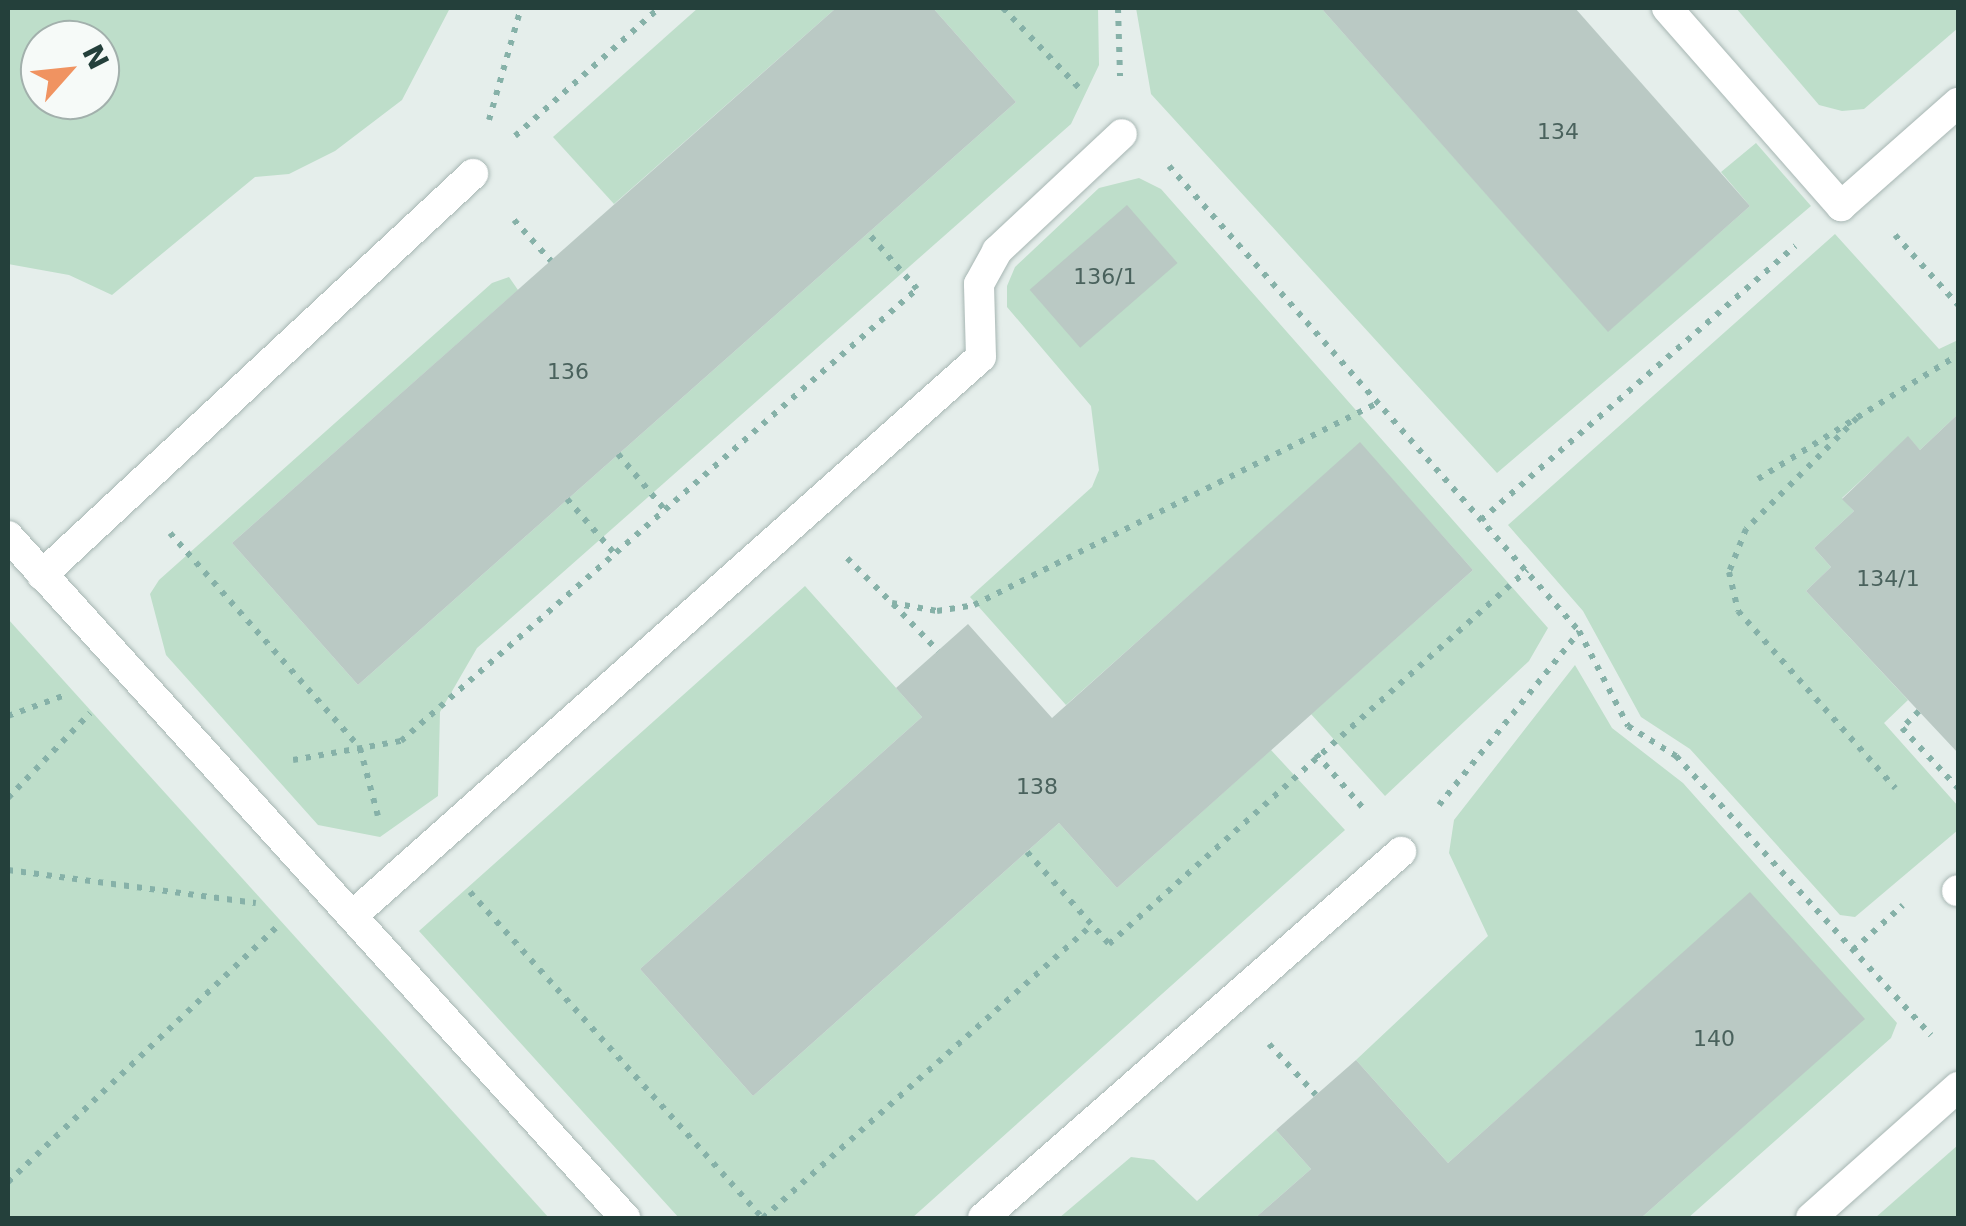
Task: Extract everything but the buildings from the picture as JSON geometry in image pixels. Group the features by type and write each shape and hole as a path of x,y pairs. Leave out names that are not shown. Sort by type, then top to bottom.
{"street":[{"path":"1667,8 1841,206 1958,103"},
{"path":"352,916 981,357 979,284 997,252 1122,134"},
{"path":"42,575 473,174"},
{"path":"8,536 625,1218"},
{"path":"983,1218 1402,852"},
{"path":"1810,1218 1958,1086"}],"path":[{"path":"473,174 522,8"},
{"path":"473,174 658,8"},
{"path":"1003,8 1122,134 1162,159 1580,631 1628,726 1676,756 1945,1051"},
{"path":"222,772 402,741 917,290 868,234"},
{"path":"1481,520 1802,240"},
{"path":"1924,268 1958,304"},
{"path":"1758,480 1958,355"},
{"path":"892,604 937,611 974,605 1378,403"},
{"path":"1857,418 1746,529 1729,572 1738,611 1895,788"},
{"path":"618,454 665,510"},
{"path":"568,499 616,554"},
{"path":"804,514 938,651"},
{"path":"163,524 360,748"},
{"path":"1027,852 1110,944 1316,754 1526,570"},
{"path":"1316,754 1402,852 1580,631"},
{"path":"8,798 130,672"},
{"path":"1919,711 1902,728 1958,788"},
{"path":"429,847 764,1218 1092,925"},
{"path":"8,870 352,916"},
{"path":"8,1182 296,908"},
{"path":"1853,950 1896,912"},
{"path":"1282,1058 1316,1095"}],"green space":[{"path":"8,8 450,8 402,100 335,151 289,174 255,177 112,295 69,275 8,264"},
{"path":"698,8 836,8 614,204 553,137"},
{"path":"933,8 1098,8 1099,65 1071,124 477,648 440,712 438,796 380,837 318,825 166,655 150,594 159,580 492,283 509,277 518,290 232,543 358,685 1016,102"},
{"path":"1136,8 1321,8 1608,331 1750,206 1721,172 1756,143 1811,206 1497,473 1151,94"},
{"path":"1736,8 1958,8 1958,28 1864,109 1842,111 1819,105"},
{"path":"1139,178 1161,189 1548,628 1529,661 1385,796 1311,714 1473,570 1360,443 1066,705 970,597 1092,487 1099,470 1091,406 1007,307 1007,286 1015,267 1099,188"},
{"path":"1835,234 1939,349 1958,340 1958,414 1920,450 1908,437 1842,498 1854,511 1814,548 1831,567 1806,591 1908,700 1884,723 1958,806 1958,830 1855,917 1840,915 1690,749 1641,717 1583,611 1508,525"},
{"path":"805,586 922,717 640,969 753,1096 1059,823 1117,888 1271,750 1345,830 912,1218 679,1218 419,931"},
{"path":"8,619 549,1218 8,1218"},
{"path":"1575,665 1612,728 1683,783 1897,1023 1891,1038 1688,1218 1641,1218 1864,1019 1750,893 1448,1163 1356,1060 1488,936 1449,853 1454,820"},
{"path":"1276,1130 1311,1169 1255,1218 1059,1218 1131,1157 1154,1160 1197,1201"},
{"path":"1958,1145 1958,1218 1875,1218"}]}
